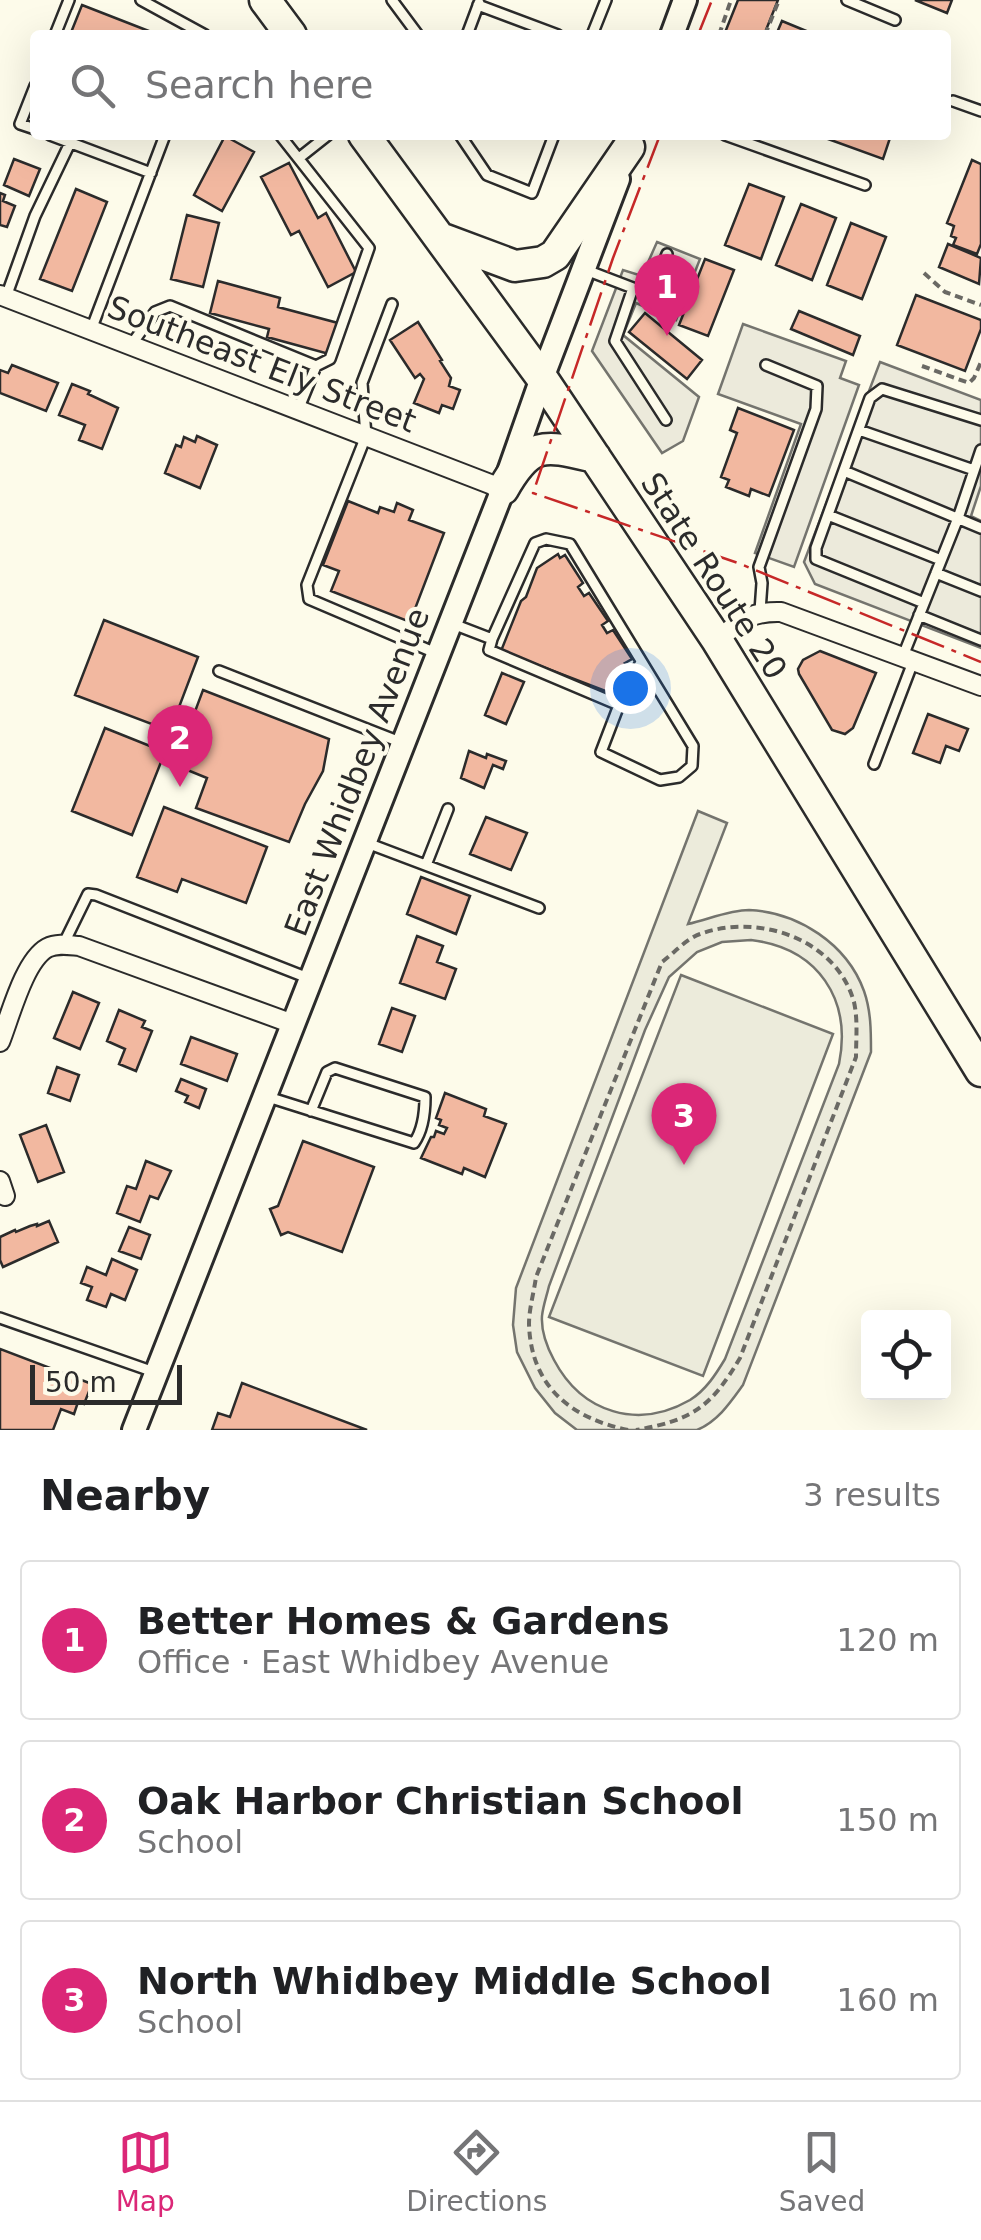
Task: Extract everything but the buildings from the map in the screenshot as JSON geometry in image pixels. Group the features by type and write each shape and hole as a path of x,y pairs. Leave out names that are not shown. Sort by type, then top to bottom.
{"main road":[{"name":"State Route 20","path":"368,140 542,378 717,640 981,1071"},
{"path":"440,238 515,266 543,262 556,255 632,141"},
{"path":"503,489 516,466 531,452 549,448 595,457"}],"street":[{"path":"674,30 686,0"},
{"name":"East Whidbey Avenue","path":"134,1430 503,489 632,141"},
{"name":"Southeast Ely Street","path":"3,296 503,489"},
{"path":"717,640 746,617 760,611 781,612 981,686"},
{"path":"0,1042 36,957 49,947 63,944 79,946 292,1024"}],"lane":[{"path":"57,30 68,0"},
{"path":"140,0 196,30"},
{"path":"392,0 414,30"},
{"path":"594,30 606,0"},
{"path":"846,0 894,20"},
{"path":"469,30 479,3 546,30"},
{"path":"30,99 20,124 30,127"},
{"path":"953,101 981,110"},
{"path":"62,140 150,174"},
{"path":"92,330 163,140"},
{"path":"284,140 369,248 330,359 316,366 298,410"},
{"path":"299,158 322,140"},
{"path":"463,140 487,176 532,193 552,140"},
{"path":"739,140 866,185"},
{"path":"3,296 70,143"},
{"path":"583,269 651,296 668,254"},
{"path":"633,288 616,341 666,420"},
{"path":"392,304 362,383 366,436 308,585 309,599 438,654"},
{"path":"131,345 154,312 170,306 316,366"},
{"path":"760,611 759,567 816,409 817,386 766,365"},
{"path":"924,603 816,559 816,548 870,398 882,390 981,420"},
{"path":"859,430 974,470"},
{"path":"874,764 919,615 981,450"},
{"path":"844,471 981,528"},
{"path":"828,515 941,560"},
{"path":"619,705 489,650 535,543 546,539 570,544 693,746 692,766 679,778 660,780 601,752 641,662"},
{"path":"936,573 981,590"},
{"path":"919,615 981,640"},
{"path":"450,623 492,639"},
{"path":"219,671 403,743"},
{"path":"426,866 448,809"},
{"path":"364,842 539,908"},
{"path":"63,944 88,894 96,895 310,979"},
{"path":"264,1096 311,1111 414,1143 426,1114 425,1097 336,1068 327,1072 311,1111"},
{"path":"0,1318 156,1372"}],"path":[{"path":"720,30 731,0"},
{"path":"767,30 779,0"},
{"path":"924,274 945,292 981,306"},
{"path":"922,366 970,383 981,362"},
{"path":"628,1430 578,1414 559,1398 543,1375 534,1356 529,1323 536,1277 662,962 694,936 726,926 783,932 828,959 844,980 854,1001 856,1057 731,1374 722,1389 696,1412 662,1426 636,1430"}],"shaded area":[{"path":"657,242 700,259 676,320 636,303 623,335 699,397 683,441 662,453 592,351 623,270 642,276"},
{"path":"743,324 846,361 840,378 859,385 794,567 755,553 801,424 718,394"},
{"path":"880,362 981,400 981,486 971,516 981,521 981,648 815,584 804,562"},
{"path":"698,811 727,823 688,924 749,910 802,924 833,945 856,974 866,999 871,1036 871,1052 743,1385 717,1417 697,1430 577,1430 555,1413 535,1388 517,1352 513,1325 516,1288","holes":["751,940 775,945 812,966 835,998 842,1040 839,1064 718,1370 696,1396 670,1409 632,1415 613,1411 580,1393 551,1355 542,1322 549,1286 645,1030 669,977 697,952 722,942"]},
{"path":"681,975 833,1034 703,1376 549,1317"}],"power":[{"path":"700,30 712,0"},
{"path":"658,140 613,258 533,493 738,563 981,662"}],"place":[{"name":"Better Homes & Gardens","path":"667,336"},
{"name":"Oak Harbor Christian School","path":"180,787"},
{"name":"North Whidbey Middle School","path":"684,1165"}]}
